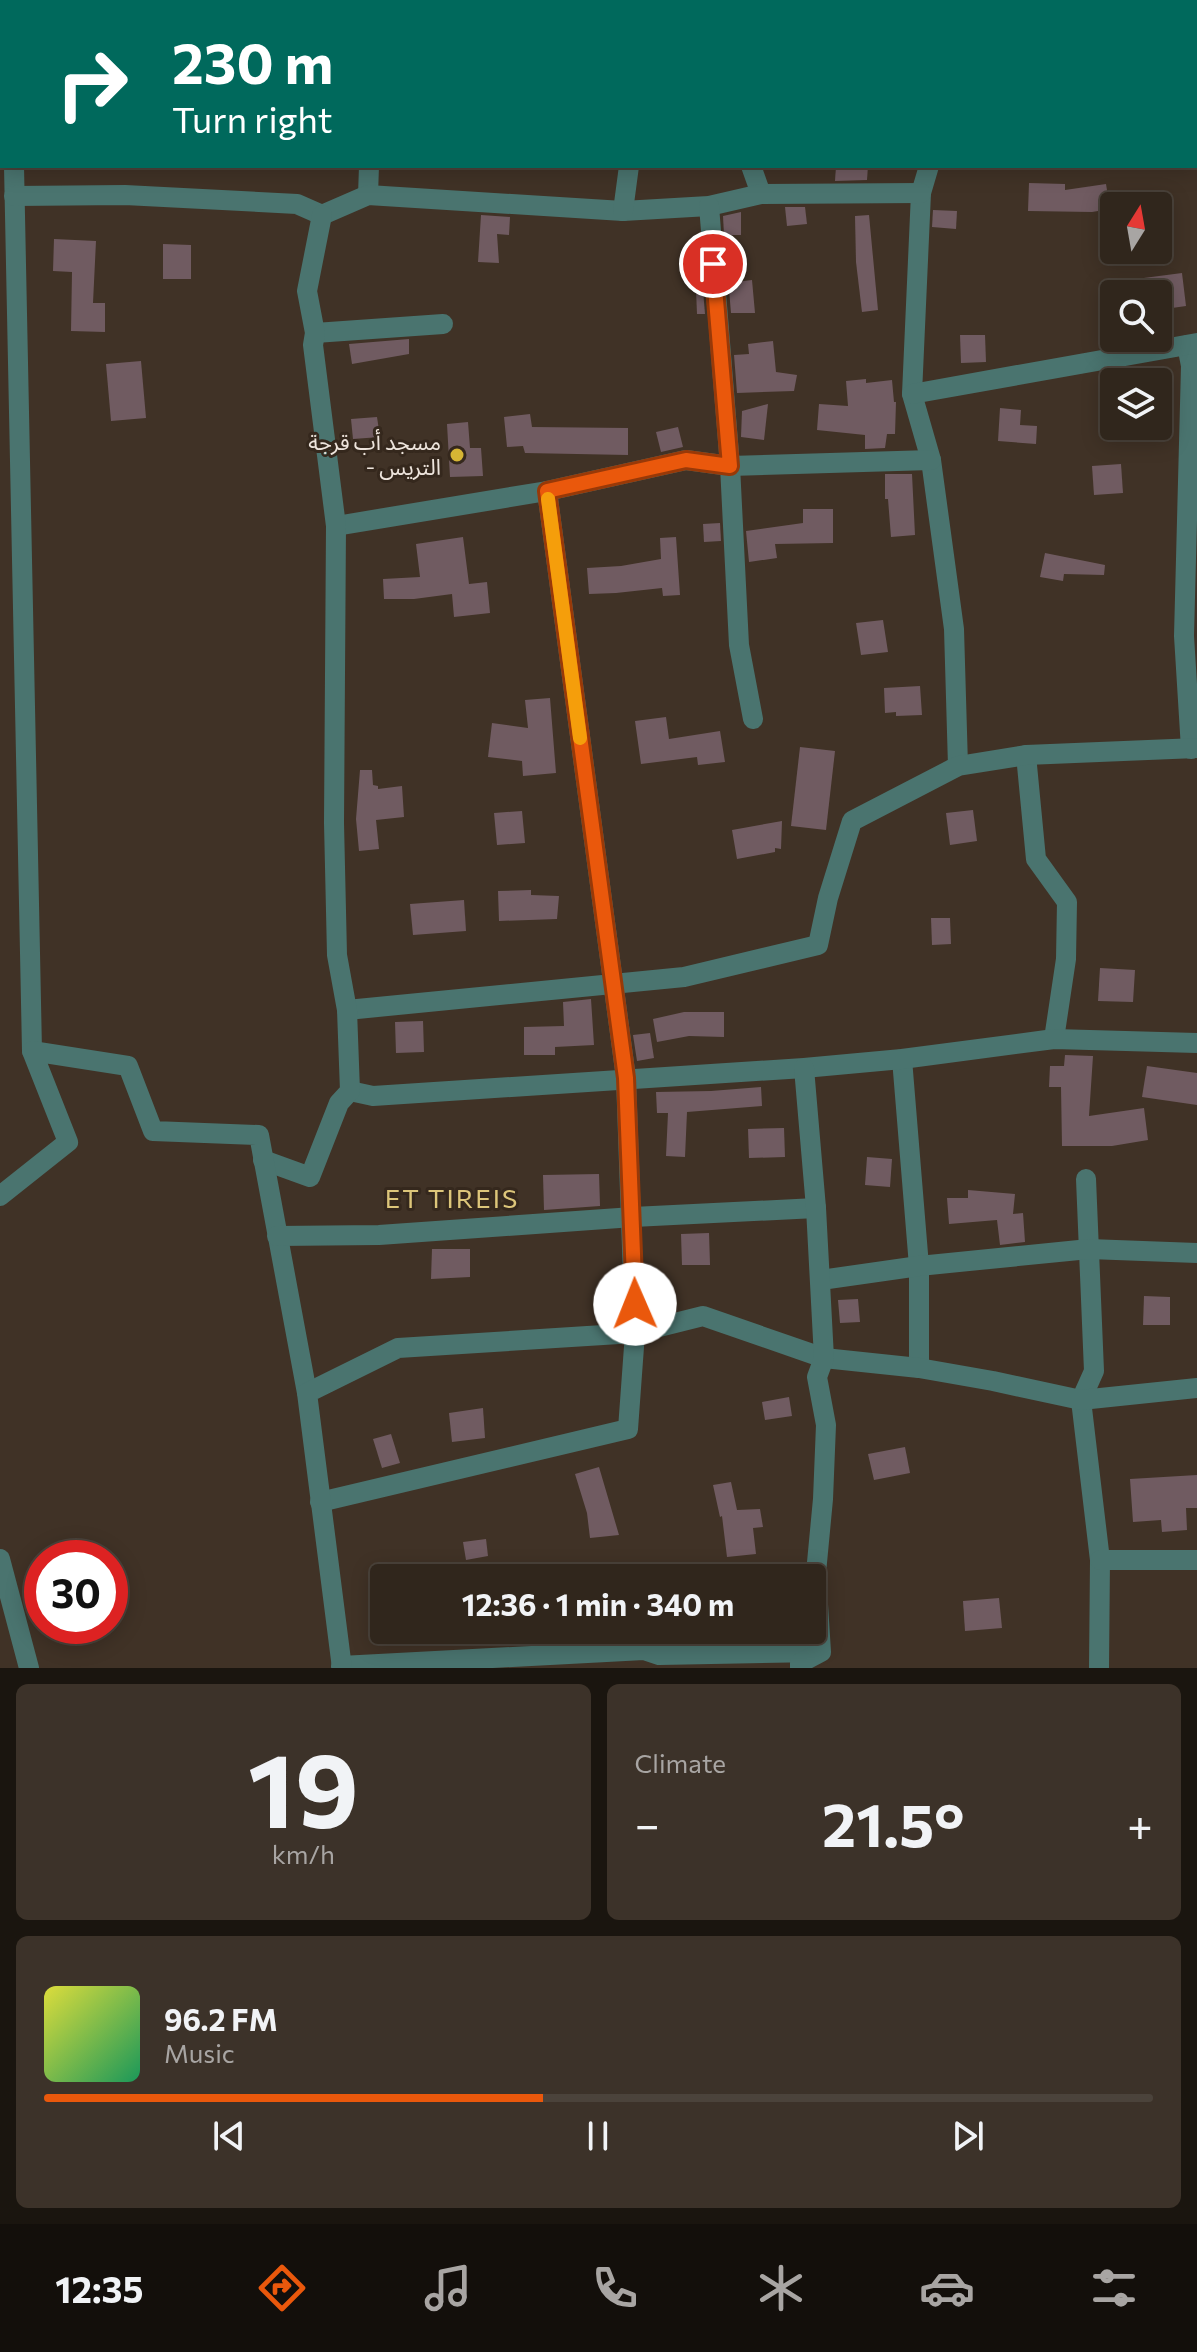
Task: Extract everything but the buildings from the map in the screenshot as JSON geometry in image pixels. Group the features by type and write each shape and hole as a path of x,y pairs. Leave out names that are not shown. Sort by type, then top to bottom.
{"street":[{"path":"0,1196 68,1142 32,1051 14,168"},
{"path":"368,195 369,168"},
{"path":"623,211 629,168"},
{"path":"752,168 761,194"},
{"path":"928,168 921,193 912,394 931,460 954,629 958,766"},
{"path":"14,196 125,195 297,204 322,215 368,195 623,211 709,206 761,194 921,193"},
{"path":"709,206 730,466 739,645 753,719"},
{"path":"263,1160 310,1177 339,1103 350,1091 347,1010 337,955 334,823 336,526 313,345 315,333 307,291 322,215"},
{"path":"315,333 443,324"},
{"path":"347,1010 684,977 818,945 828,898 852,821 958,766 1026,755 1194,748 1190,636 1192,344 912,394"},
{"path":"336,526 547,491 686,460 730,466 931,460"},
{"path":"320,1502 628,1429 635,1333 626,1078 547,491"},
{"path":"1026,755 1036,859 1067,902 1066,959 1054,1039"},
{"path":"350,1091 373,1096 804,1068 1054,1039 1197,1043"},
{"path":"32,1051 128,1066 153,1131 259,1135 307,1393 342,1667 644,1650 659,1655 821,1652"},
{"path":"902,1059 919,1266 919,1368"},
{"path":"804,1068 821,1280 824,1358 817,1377 826,1425 816,1573 821,1652"},
{"path":"1086,1179 1094,1371 1081,1400 1100,1560 1099,1668"},
{"path":"277,1236 379,1235 816,1208"},
{"path":"821,1280 919,1266 1089,1249 1197,1253"},
{"path":"307,1393 398,1348 635,1333 703,1316 824,1358 919,1368 1081,1400 1197,1388"},
{"path":"0,1559 29,1668"},
{"path":"1100,1560 1197,1560"},
{"path":"800,1668 800,1663 821,1652"}],"slow traffic":[{"path":"548,499 580,738"}],"place":[{"name":"مسجد أب قرجة - التريس","path":"457,455"}],"district":[{"name":"ET TIREIS","path":"452,1199"}],"route":[{"path":"635,1304 626,1078 547,491 686,460 730,466 713,264"}]}
